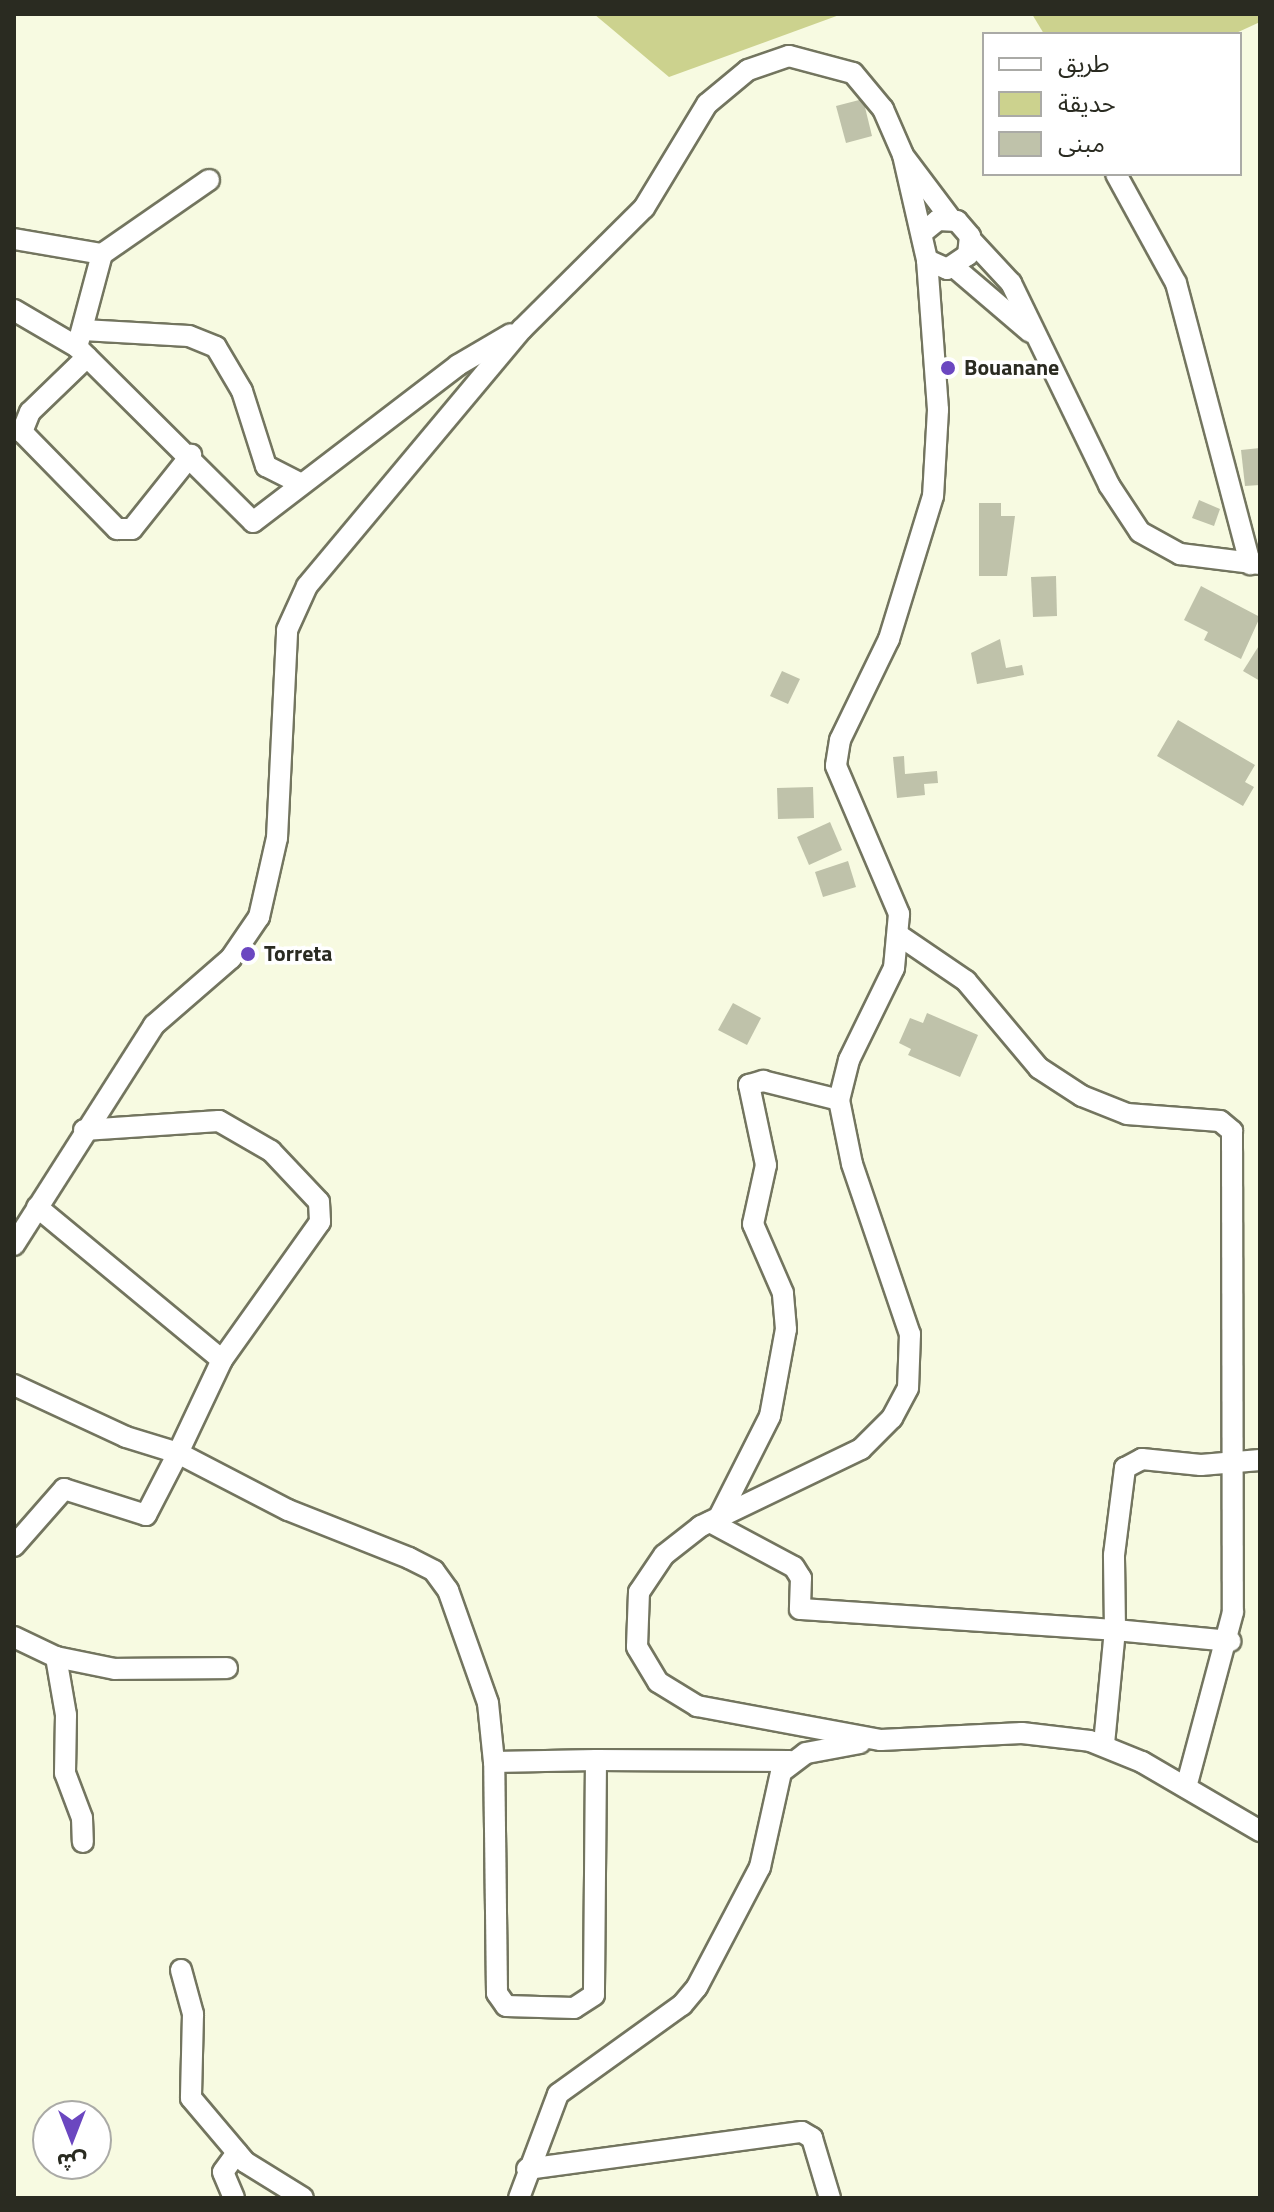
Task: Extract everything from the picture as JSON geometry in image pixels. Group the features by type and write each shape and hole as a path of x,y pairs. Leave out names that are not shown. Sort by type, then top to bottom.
{"street":[{"path":"14,1245 84,1130 154,1025 231,958 259,917 276,847 284,654 294,609 351,528 522,329 630,225 707,104 748,70 789,56 853,73 883,109 903,155 923,232 931,300 938,437 929,512 889,639 837,754 843,794 890,882 900,936 894,968 849,1060 839,1100 852,1164 910,1334 908,1388 892,1418 861,1449 715,1519 664,1555 639,1592 637,1647 658,1682 697,1706 881,1740"},
{"path":"903,155 951,219 1011,283 1109,485 1140,532 1180,554 1255,564 1176,283 1117,176"},
{"path":"191,455 132,529 117,529 22,432 30,412 83,345 102,254 209,180"},
{"path":"923,232 951,219"},
{"path":"14,239 102,254"},
{"path":"931,300 950,268 968,255 971,240"},
{"path":"927,260 950,268 1042,343"},
{"path":"14,310 83,345 253,522 458,365 522,329"},
{"path":"83,345 189,336 216,347 242,391 266,466 301,484"},
{"path":"900,936 966,981 1039,1068 1082,1096 1127,1114 1229,1125 1235,1462 1230,1641 1186,1787"},
{"path":"715,1519 770,1416 786,1329 783,1293 753,1224 766,1165 749,1085 763,1081 839,1100"},
{"path":"14,1546 64,1489 146,1515 222,1360 320,1222 319,1202 271,1151 219,1121 84,1130"},
{"path":"37,1207 222,1360"},
{"path":"14,1385 126,1437 178,1453 288,1510 434,1571 453,1602 488,1703 494,1762 498,1999 506,2006 574,2008 591,2001 597,1989 596,1760"},
{"path":"1104,1744 1115,1630 1114,1555 1125,1468 1142,1459 1260,1460"},
{"path":"715,1519 794,1567 801,1578 800,1609 1115,1630 1230,1641"},
{"path":"14,1637 56,1657 115,1669 227,1668"},
{"path":"56,1657 66,1715 65,1773 82,1818 83,1842"},
{"path":"494,1762 790,1761 881,1740 1022,1733 1104,1744 1260,1831"},
{"path":"519,2198 527,2169 558,2094 682,2005 697,1987 760,1867 778,1783 790,1761"},
{"path":"181,1970 193,2014 191,2098 237,2153 303,2198"},
{"path":"527,2169 802,2132 812,2138 830,2198"},
{"path":"234,2198 223,2168 237,2153"}],"green space":[{"path":"594,14 842,14 669,77"},
{"path":"1032,14 1260,14 1260,22 1238,32 1043,32"}],"building":[{"path":"863,99 872,136 846,143 836,106"},
{"path":"1260,448 1260,485 1245,486 1241,450"},
{"path":"1199,500 1220,509 1214,526 1192,518"},
{"path":"979,503 1001,503 1001,516 1015,516 1007,576 979,576"},
{"path":"1056,576 1057,616 1033,617 1031,577"},
{"path":"1201,586 1260,617 1241,659 1204,640 1208,632 1184,620"},
{"path":"1000,639 1006,668 1022,665 1024,675 977,684 971,653"},
{"path":"1260,644 1260,681 1243,671"},
{"path":"782,671 800,679 788,704 770,696"},
{"path":"1178,720 1255,765 1245,782 1254,787 1243,806 1157,756"},
{"path":"904,756 905,774 937,771 938,783 924,784 925,795 897,798 893,757"},
{"path":"813,787 814,818 778,819 777,788"},
{"path":"830,822 842,850 809,865 797,837"},
{"path":"848,861 856,887 823,897 815,872"},
{"path":"733,1003 761,1018 747,1045 718,1030"},
{"path":"927,1013 978,1035 960,1077 908,1055 911,1049 899,1043 910,1018 923,1023"}],"place":[{"name":"Bouanane","path":"948,368"},
{"name":"Torreta","path":"248,954"}]}
